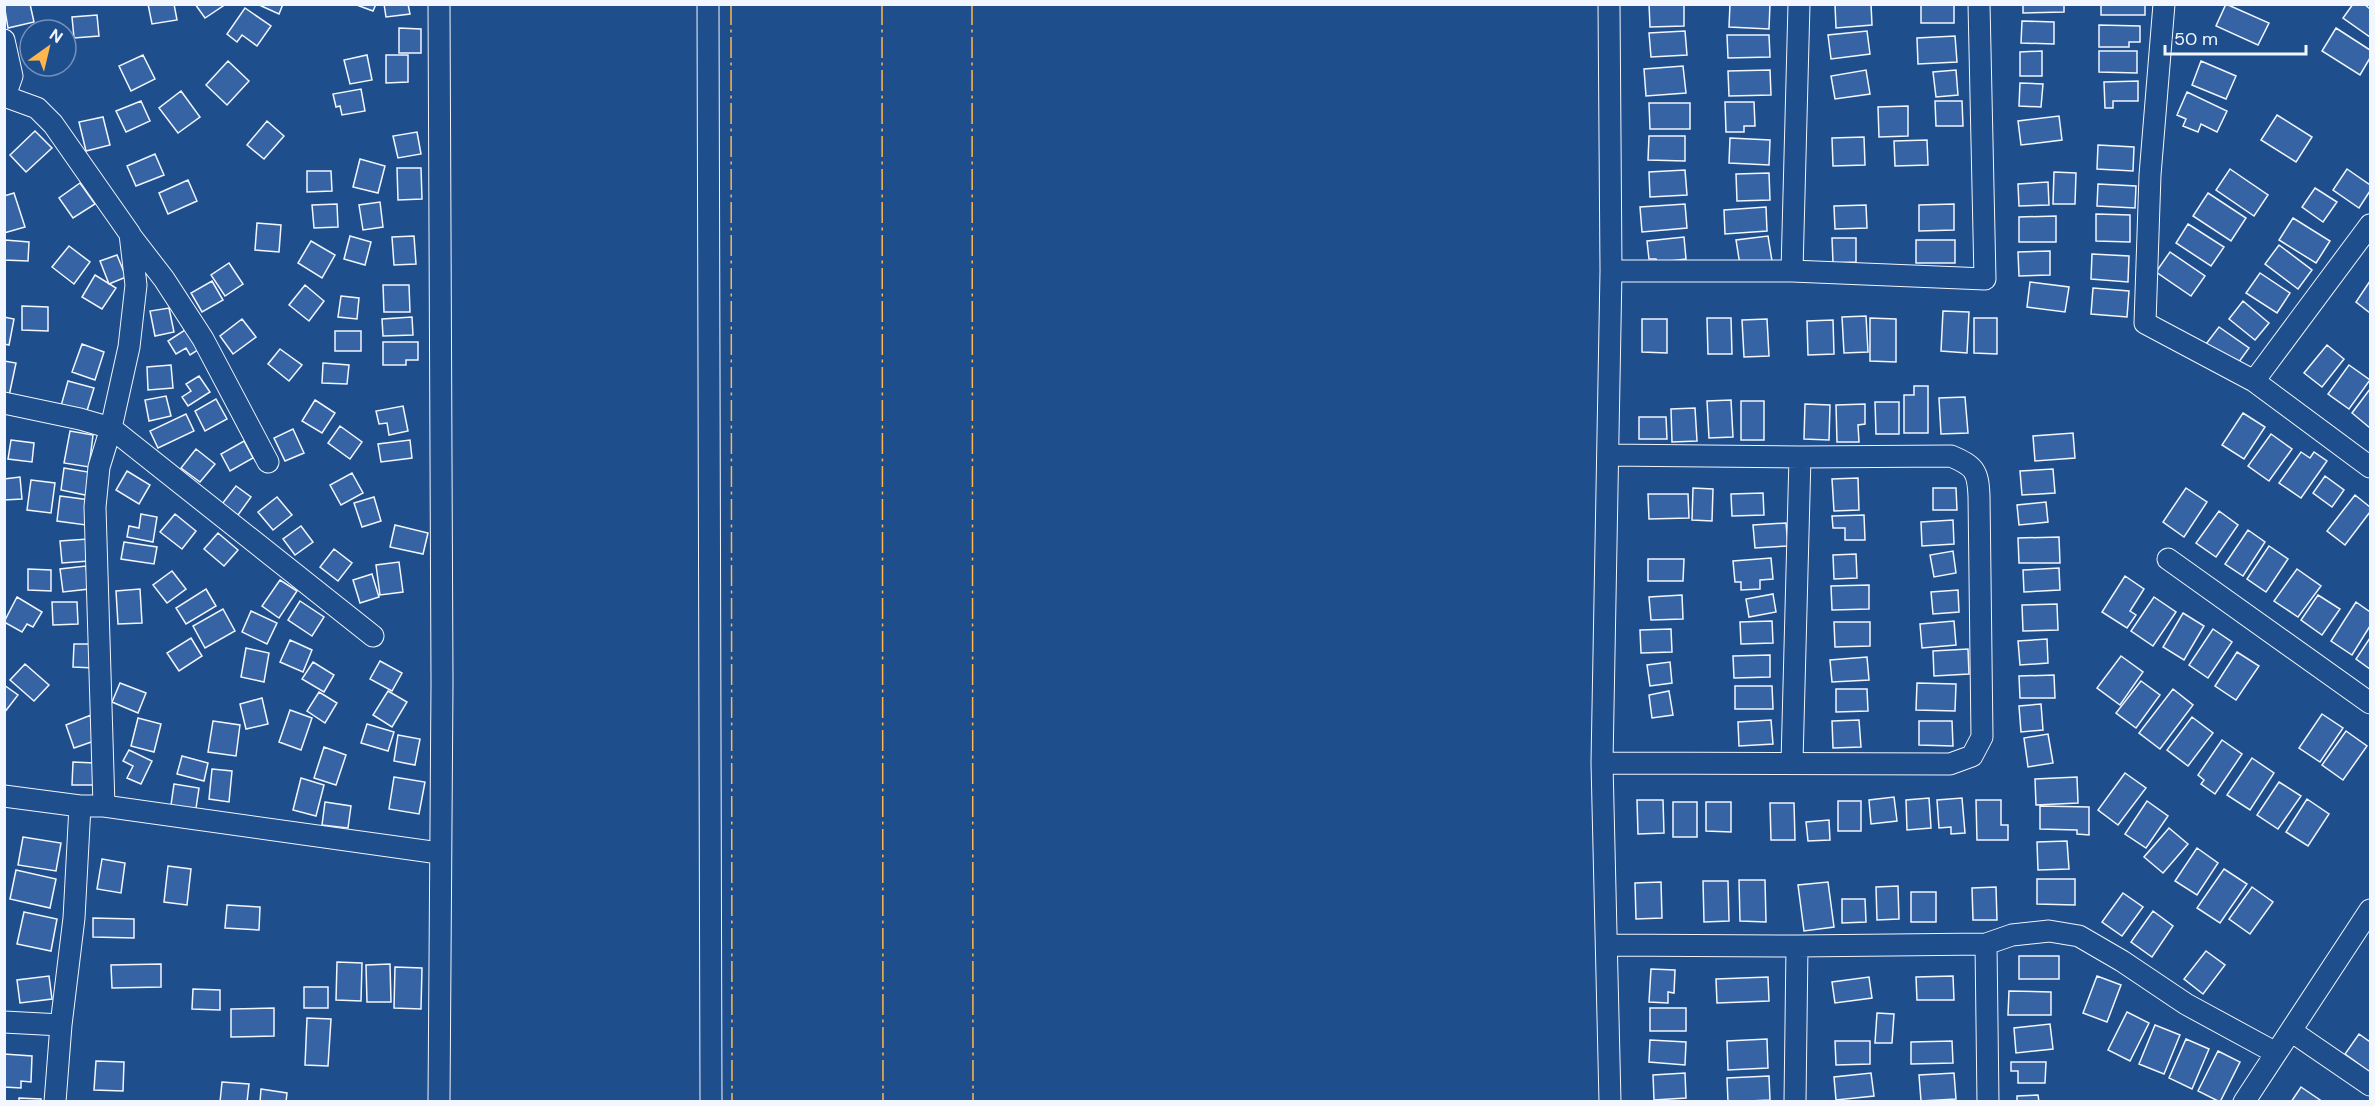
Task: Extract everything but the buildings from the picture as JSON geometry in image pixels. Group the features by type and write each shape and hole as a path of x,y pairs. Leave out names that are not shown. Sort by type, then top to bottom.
{"street":[{"path":"439,4 442,671 439,853 440,1101"},
{"path":"708,4 711,1101"},
{"path":"1609,4 1611,271 1602,763 1610,1101"},
{"path":"1792,271 1799,4"},
{"path":"1611,271 1792,271 1985,279 1979,4"},
{"path":"2164,4 2150,175 2145,323 2254,381 2370,467"},
{"path":"4,40 12,76 5,96 37,108 53,124 164,279 203,339 268,462"},
{"path":"2254,381 2368,232"},
{"path":"104,806 94,507 99,467 111,428 129,347 136,285 130,234"},
{"path":"4,404 80,419 111,428 373,636"},
{"path":"1602,763 1950,764 1972,756 1982,737 1979,496 1978,479 1969,464 1951,456 1800,458 1608,455"},
{"path":"1792,762 1800,458"},
{"path":"2168,559 2370,703"},
{"path":"4,796 80,806 104,806 439,853"},
{"path":"55,1101 61,1025 74,918 80,806"},
{"path":"2244,1101 2370,910"},
{"path":"1607,945 1986,944 2012,935 2049,931 2079,936 2122,961 2186,1005 2276,1053"},
{"path":"1986,944 1988,1101"},
{"path":"1795,1101 1797,946"},
{"path":"4,1022 61,1025"},
{"path":"2291,1031 2370,1085"}],"power":[{"path":"731,4 732,1102"},
{"path":"882,4 883,1102"},
{"path":"972,4 973,1102"}]}
